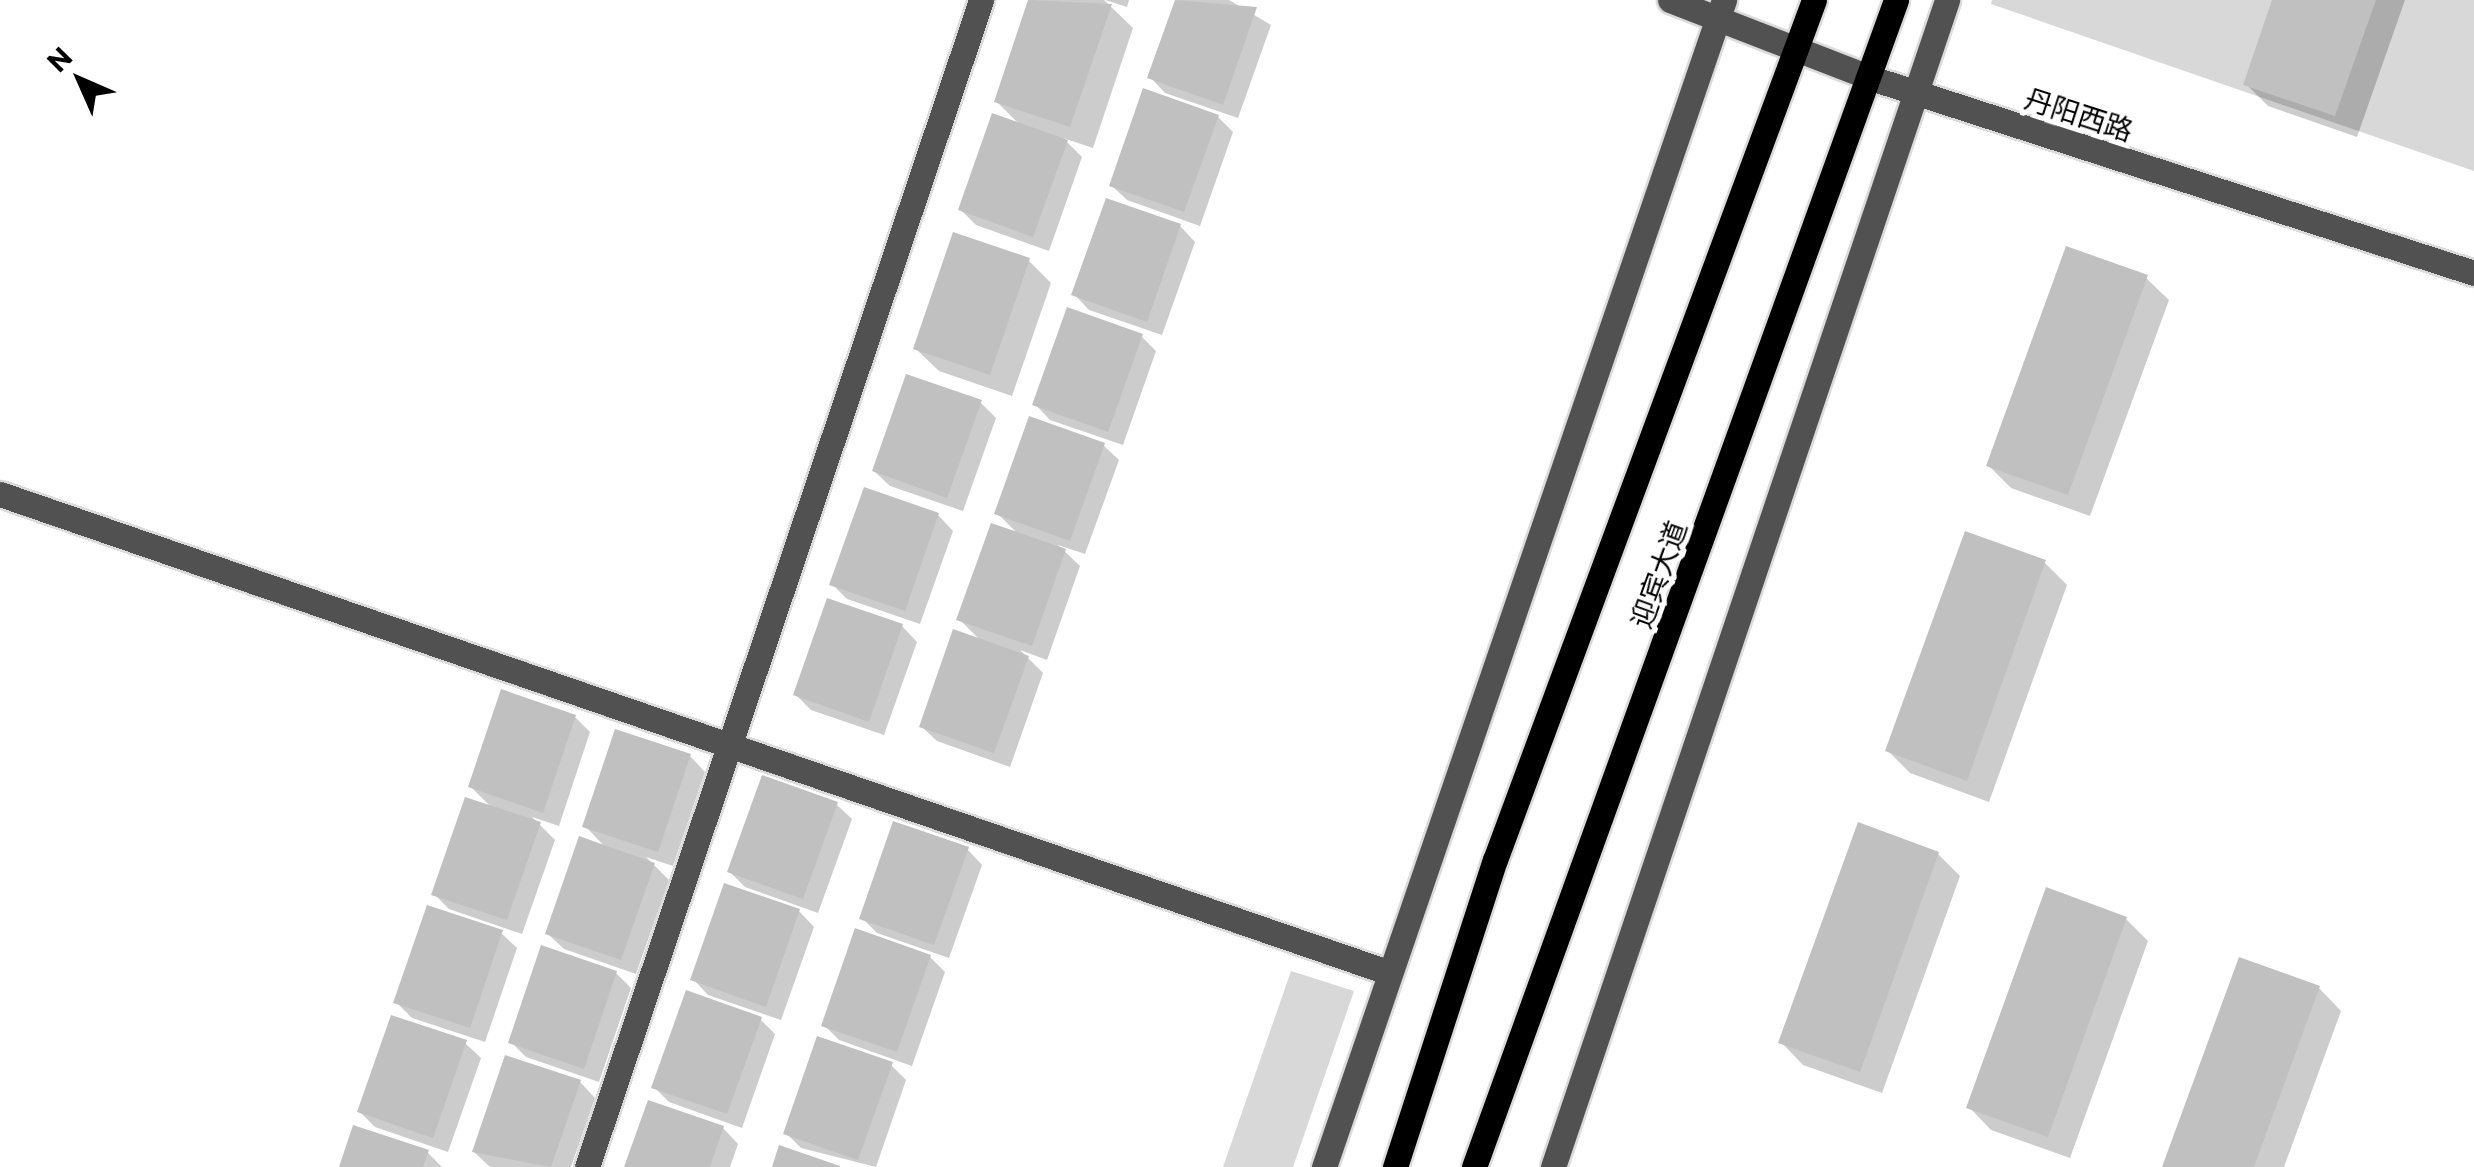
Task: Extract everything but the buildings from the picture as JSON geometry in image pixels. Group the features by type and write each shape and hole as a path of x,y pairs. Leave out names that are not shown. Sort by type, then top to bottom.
{"main road":[{"name":"迎宾大道","path":"1395,1167 1495,860 1814,0"},
{"name":"迎宾大道","path":"1474,1167 1896,0"}],"street":[{"path":"587,1167 981,0"},
{"name":"丹阳西路","path":"1670,0 1721,9 1799,49 1916,94 2474,273"},
{"path":"1553,1167 1947,0"},
{"path":"1324,1167 1721,9"},
{"path":"0,494 1390,973"}],"shaded area":[{"path":"1992,0 2474,0 2474,171 1991,4"},
{"path":"1291,971 1354,991 1293,1167 1223,1167"}]}
